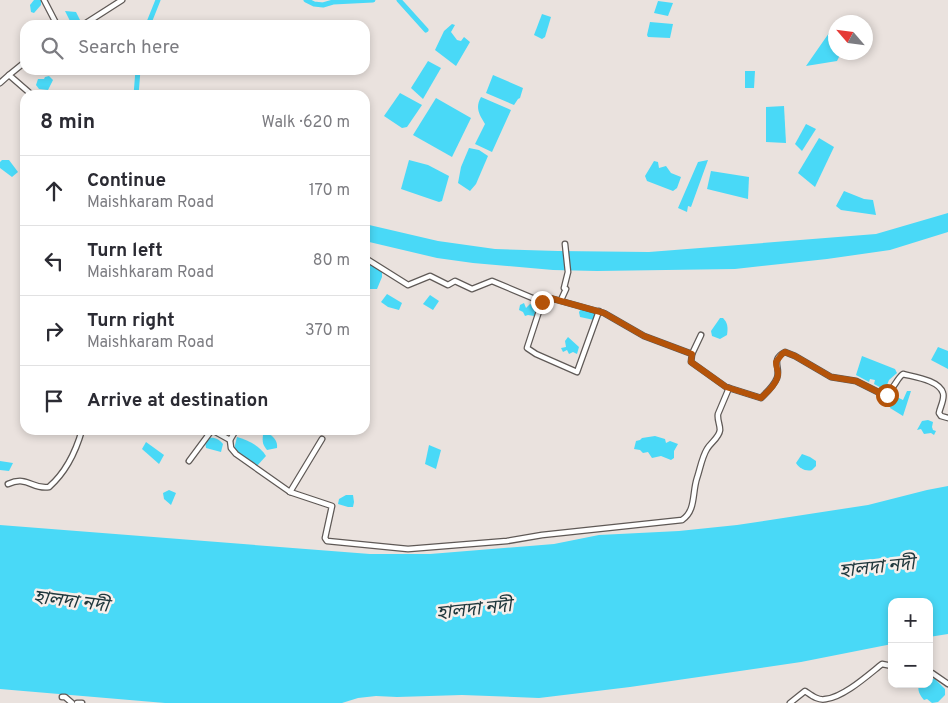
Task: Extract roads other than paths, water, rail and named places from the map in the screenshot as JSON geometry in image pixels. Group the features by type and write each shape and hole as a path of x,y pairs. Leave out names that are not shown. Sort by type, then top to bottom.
{"street":[{"path":"44,0 54,20"},
{"path":"91,20 122,0"},
{"path":"0,84 20,66"},
{"path":"9,75 26,90"},
{"path":"561,300 566,289 564,288 568,272 566,246"},
{"path":"370,261 408,285 430,276 448,285 455,281 472,289 492,281 542,302"},
{"path":"599,311 577,372 536,354 527,348 542,302 550,298 599,311 644,336 692,354"},
{"path":"702,335 692,354 691,362 729,388 761,398 777,378 776,362 785,352 831,377 856,381 884,395 889,393 898,378 903,374 924,380 939,387 943,393 939,413 941,416 948,418"},
{"path":"233,435 230,440 231,448 236,454 290,492 332,506 325,538 327,542 408,548 507,541 542,535 682,520 690,513 696,480 707,449 717,437 720,429 717,418 729,388"},
{"path":"8,484 16,480 23,480 36,486 49,486 59,478 79,442 81,435"},
{"path":"189,461 208,435"},
{"path":"221,435 230,440"},
{"path":"290,492 322,439"},
{"path":"790,703 805,690 817,698 826,700 852,688 882,664 888,665"},
{"path":"933,675 948,684"},
{"path":"62,696 72,703"},
{"path":"77,703 82,703"}],"water":[{"path":"34,0 41,0 41,5 34,13 31,12 30,5"},
{"path":"658,1 673,3 668,16 654,13"},
{"path":"65,11 76,12 80,20 70,20"},
{"path":"542,14 551,17 545,37 542,39 534,35"},
{"path":"650,22 673,24 670,38 648,37"},
{"path":"452,24 455,25 451,32 457,40 461,41 464,37 470,42 456,66 435,50 444,31"},
{"path":"828,34 828,60 837,61 806,66"},
{"path":"428,61 441,68 423,99 411,88"},
{"path":"745,71 755,71 754,88 745,88"},
{"path":"493,75 523,88 520,98 514,105 486,93"},
{"path":"49,76 53,80 48,90 39,89 36,85 38,79 44,79"},
{"path":"400,93 422,105 407,127 402,128 384,116"},
{"path":"481,97 511,110 492,152 475,144 485,124 478,111"},
{"path":"436,98 471,118 452,157 413,135"},
{"path":"784,106 786,143 766,142 766,107"},
{"path":"806,124 816,129 802,151 795,144"},
{"path":"819,138 834,147 815,187 798,173"},
{"path":"469,148 479,150 488,156 476,184 470,191 458,183 461,167"},
{"path":"2,160 9,160 18,172 12,177 0,168"},
{"path":"409,160 428,165 449,176 442,201 439,202 401,189"},
{"path":"708,160 691,207 688,206 687,212 678,208 698,162"},
{"path":"654,161 658,162 659,168 666,166 671,173 681,177 677,188 673,191 647,181 645,176"},
{"path":"711,171 749,177 748,199 707,189"},
{"path":"844,191 864,199 873,200 876,215 841,210 836,206"},
{"path":"948,213 948,232 890,250 735,269 553,270 473,263 437,258 370,242 370,225 438,241 495,249 558,251 649,252 876,234"},
{"path":"370,263 382,270 382,277 377,289 370,289"},
{"path":"387,294 402,303 399,310 388,307 381,302"},
{"path":"430,295 439,301 433,310 423,304"},
{"path":"524,303 526,308 530,304 538,308 534,316 525,316 519,310 520,305"},
{"path":"582,308 596,314 594,320 580,317 579,312"},
{"path":"720,318 723,318 726,322 728,330 727,335 720,339 712,336 711,331"},
{"path":"568,337 579,347 577,354 573,352 569,354 567,350 563,352 561,348 566,347 565,341"},
{"path":"938,347 948,351 948,369 931,360"},
{"path":"862,356 895,369 897,373 889,380 885,390 874,384 875,380 870,379 869,382 856,375"},
{"path":"907,391 911,391 903,416 890,408 893,395 897,393 897,397 903,400"},
{"path":"928,420 933,422 933,430 936,431 934,435 931,433 924,434 921,429 917,430 922,421"},
{"path":"263,435 271,435 277,443 277,448 267,450"},
{"path":"655,436 665,439 666,443 670,441 678,444 674,451 674,458 671,460 661,456 652,458 648,452 643,453 640,450 634,449 636,441"},
{"path":"237,437 253,444 266,456 256,467 234,449"},
{"path":"209,438 215,438 223,444 221,452 206,448 205,441 208,441"},
{"path":"146,442 164,455 159,464 142,449"},
{"path":"429,445 441,450 436,469 425,464"},
{"path":"802,454 816,461 816,466 812,470 803,469 796,463"},
{"path":"0,461 13,463 9,471 0,470"},
{"name":"হালদা নদী","path":"948,486 948,634 933,636 933,598 888,598 888,645 801,662 539,698 462,695 376,696 358,698 342,703 165,703 0,689 0,525 370,554 430,554 554,544 599,535 679,531 737,525 868,505"},
{"path":"169,490 176,493 171,505 164,499 163,493"},
{"path":"346,495 353,495 353,507 338,504 339,499"},
{"path":"933,679 935,679 945,689 945,695 938,702 932,703 927,699 924,700 918,689 933,688"}],"waterway":[{"path":"150,20 158,0"},
{"path":"306,0 314,4 323,5 333,2 373,0"},
{"path":"399,0 426,30"},
{"path":"136,90 138,75"}]}
